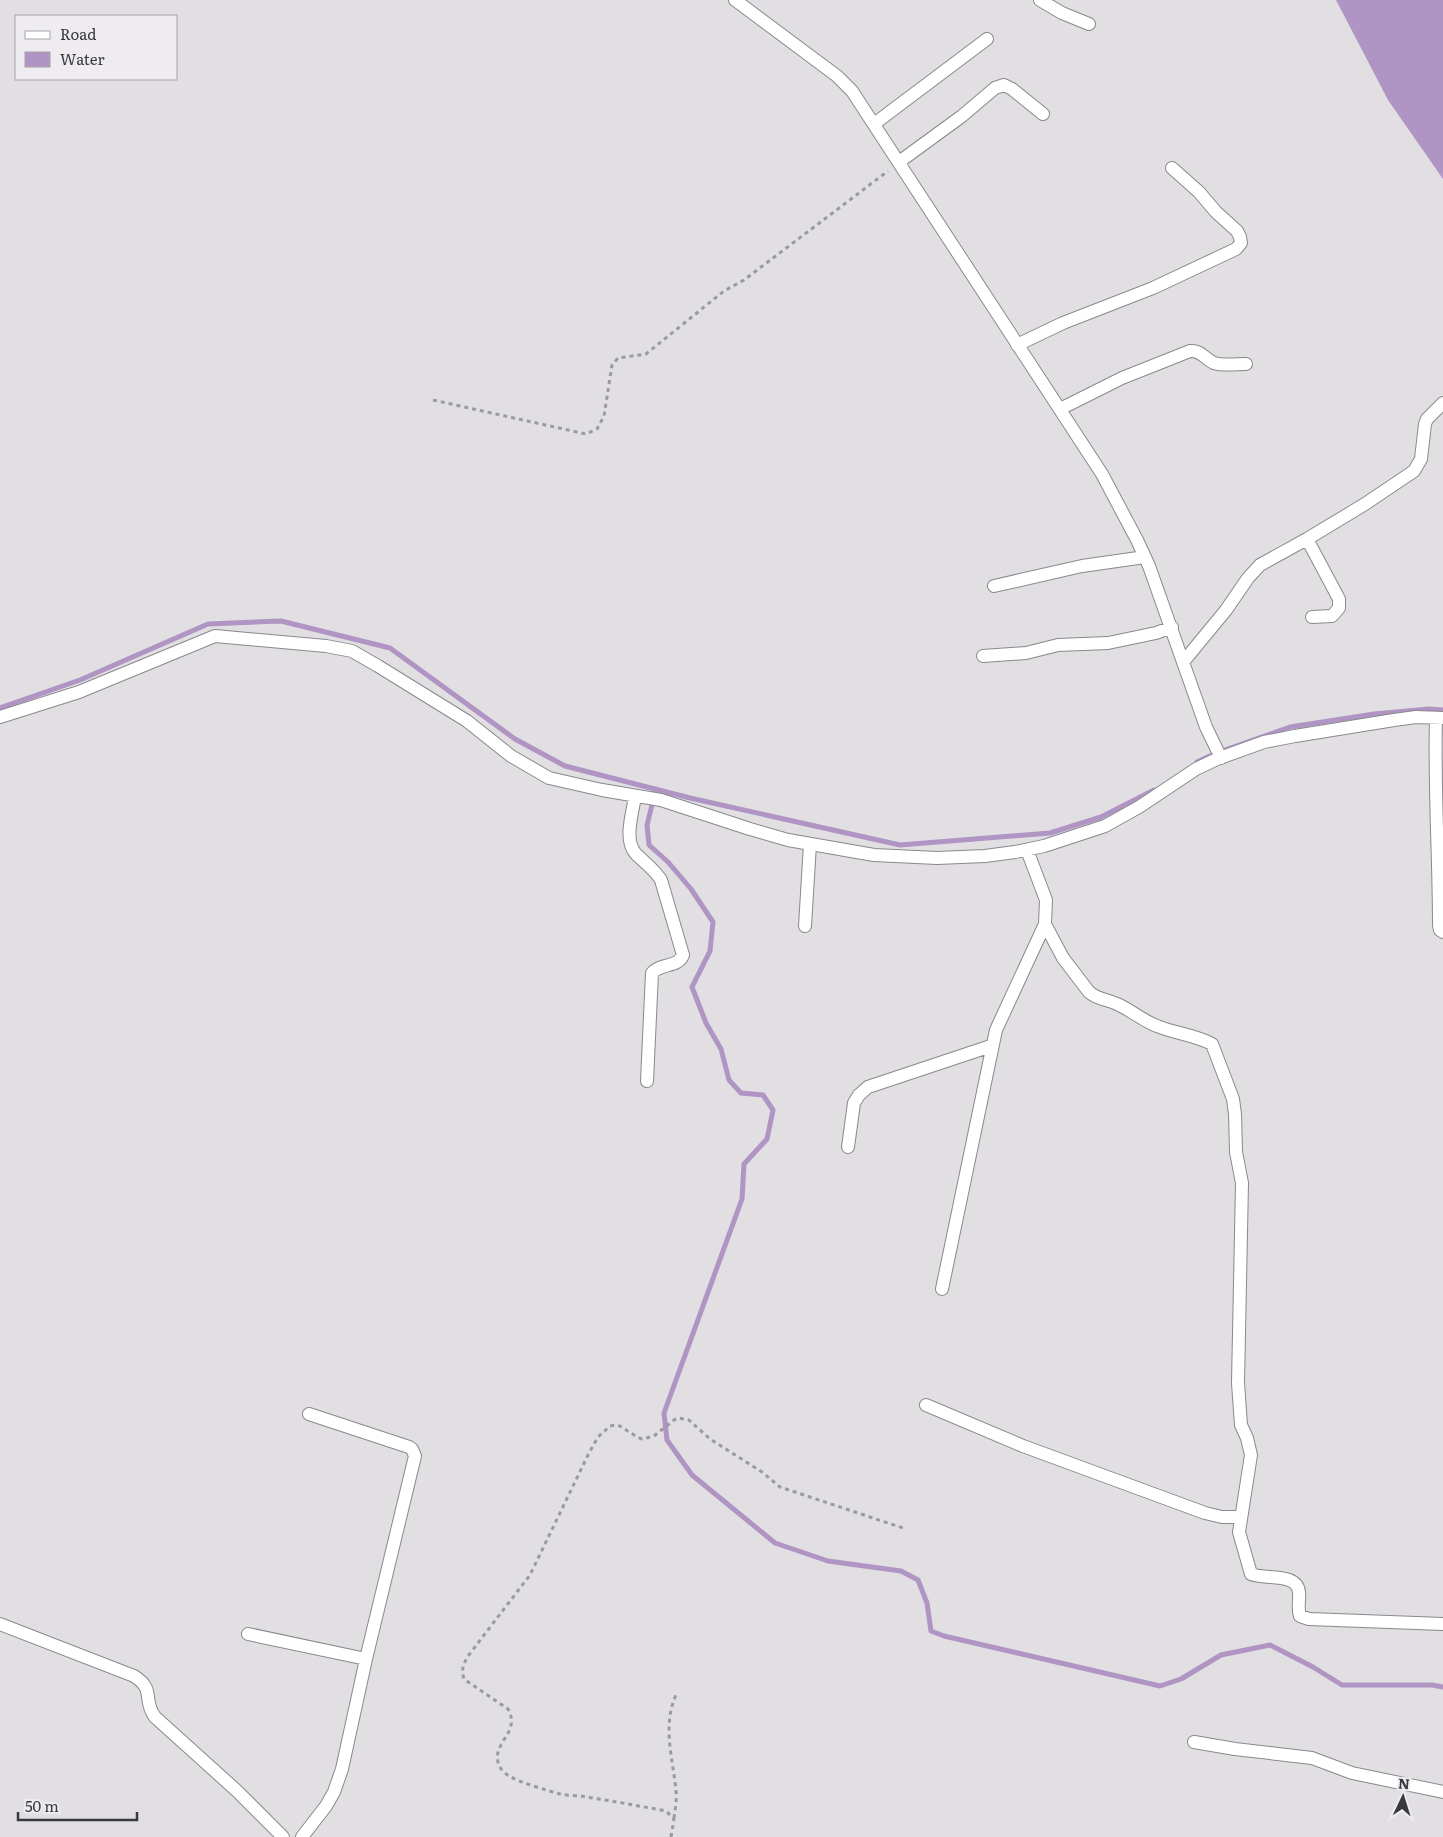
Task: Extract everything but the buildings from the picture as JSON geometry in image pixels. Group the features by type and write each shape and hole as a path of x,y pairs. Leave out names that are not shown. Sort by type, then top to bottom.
{"street":[{"path":"735,0 837,76 852,91 1102,474 1145,557 1172,627 1210,737 1219,754"},
{"path":"1040,0 1062,13 1089,24"},
{"path":"874,124 987,39"},
{"path":"899,162 962,116 995,88 1004,86 1012,89 1043,114"},
{"path":"1017,345 1063,324 1153,288 1229,254 1236,249 1240,243 1240,236 1237,231 1216,212 1199,192 1172,168"},
{"path":"1060,410 1122,378 1190,351 1195,350 1211,362 1217,364 1246,364"},
{"path":"1184,661 1260,565 1365,504 1414,471 1421,459 1424,424 1443,403"},
{"path":"1307,539 1339,599 1339,608 1332,616 1312,617"},
{"path":"994,586 1082,566 1145,557"},
{"path":"983,656 1026,653 1058,645 1108,643 1156,633 1172,627"},
{"path":"0,717 79,692 215,636 326,646 352,651 378,666 467,721 511,756 549,778 661,800 750,829 810,844 874,855 900,857 965,857 1027,850 1044,846 1105,826 1139,808 1219,754 1295,736 1405,718 1439,718 1435,760 1439,925 1440,930 1443,932"},
{"path":"635,796 630,842 634,852 661,880 684,955 682,959 674,964 658,968 652,973 647,1081"},
{"path":"805,926 810,844"},
{"path":"942,1289 991,1046 996,1030 1045,924 1046,900 1027,850"},
{"path":"1045,924 1063,958 1094,997 1120,1005 1158,1027 1194,1036 1212,1044 1233,1099 1236,1152 1242,1183 1238,1384 1241,1425 1247,1438 1250,1455 1239,1532 1251,1574 1258,1577 1289,1579 1296,1584 1299,1592 1297,1609 1300,1616 1309,1619 1443,1624"},
{"path":"848,1147 854,1103 859,1095 868,1088 991,1046"},
{"path":"926,1405 1023,1446 1206,1513 1241,1518"},
{"path":"302,1837 320,1817 334,1792 342,1769 366,1659 415,1456 412,1449 408,1446 309,1414"},
{"path":"0,1624 128,1674 143,1682 149,1693 147,1704 155,1717 237,1791 283,1837"},
{"path":"248,1634 366,1659"},
{"path":"1194,1742 1312,1758 1352,1773 1443,1792"}],"path":[{"path":"433,400 586,434 597,429 604,416 612,365 618,358 646,354 724,291 744,280 899,162"},
{"path":"674,1819 666,1811 584,1796 560,1794 510,1777 502,1772 498,1763 498,1751 510,1730 512,1715 508,1708 464,1679 462,1673 462,1668 468,1656 521,1590 530,1575 598,1437 610,1426 615,1425 620,1426 637,1437 648,1438 654,1436 674,1420 689,1420 710,1439 762,1472 780,1487 906,1529"},
{"path":"671,1837 676,1794 668,1733 671,1706 676,1696"}],"water":[{"path":"1336,0 1443,0 1443,179 1388,100"}],"waterway":[{"path":"0,708 80,680 208,624 281,621 390,648 515,739 565,766 690,798 900,845 1050,833 1101,817 1154,790"},
{"path":"1222,751 1290,727 1374,714 1429,709 1443,710"},
{"path":"1197,762 1214,754"},
{"path":"656,789 647,825 649,845 668,862 691,889 713,922 710,951 692,987 706,1023 721,1049 729,1080 741,1093 763,1095 773,1110 767,1139 744,1164 742,1199 664,1413 667,1440 692,1475 775,1543 828,1561 901,1571 918,1580 927,1603 931,1631 944,1636 1160,1686 1181,1679 1221,1655 1270,1645 1313,1667 1342,1685 1432,1685 1443,1687"}]}
